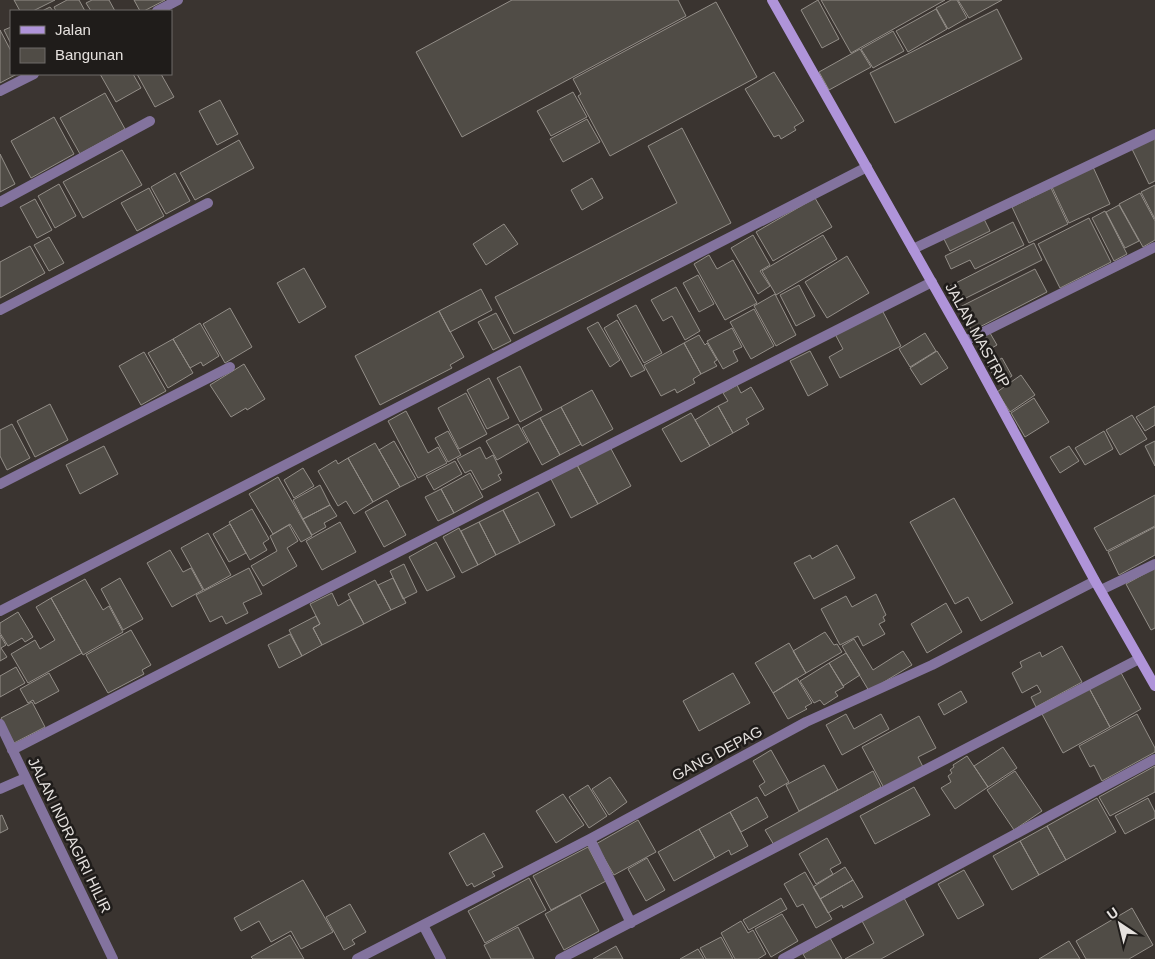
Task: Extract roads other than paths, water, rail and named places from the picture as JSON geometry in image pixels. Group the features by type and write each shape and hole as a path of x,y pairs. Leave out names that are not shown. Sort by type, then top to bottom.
{"main road":[{"name":"JALAN MASTRIP","path":"775,1 1155,686"}],"street":[{"path":"159,10 178,0"},
{"path":"0,91 32,75"},
{"path":"0,202 150,121"},
{"path":"913,249 1155,134"},
{"path":"0,611 867,167"},
{"path":"0,310 208,203"},
{"path":"965,341 1155,247"},
{"path":"12,750 932,282"},
{"path":"0,484 230,367"},
{"name":"GANG DEPAG","path":"357,959 590,839 806,722 932,665 1098,585 1155,564"},
{"path":"560,959 1139,659"},
{"name":"JALAN INDRAGIRI HILIR","path":"0,724 113,959"},
{"path":"783,959 1155,759"},
{"path":"0,789 25,778"},
{"path":"590,839 631,922"},
{"path":"423,925 441,959"}]}
